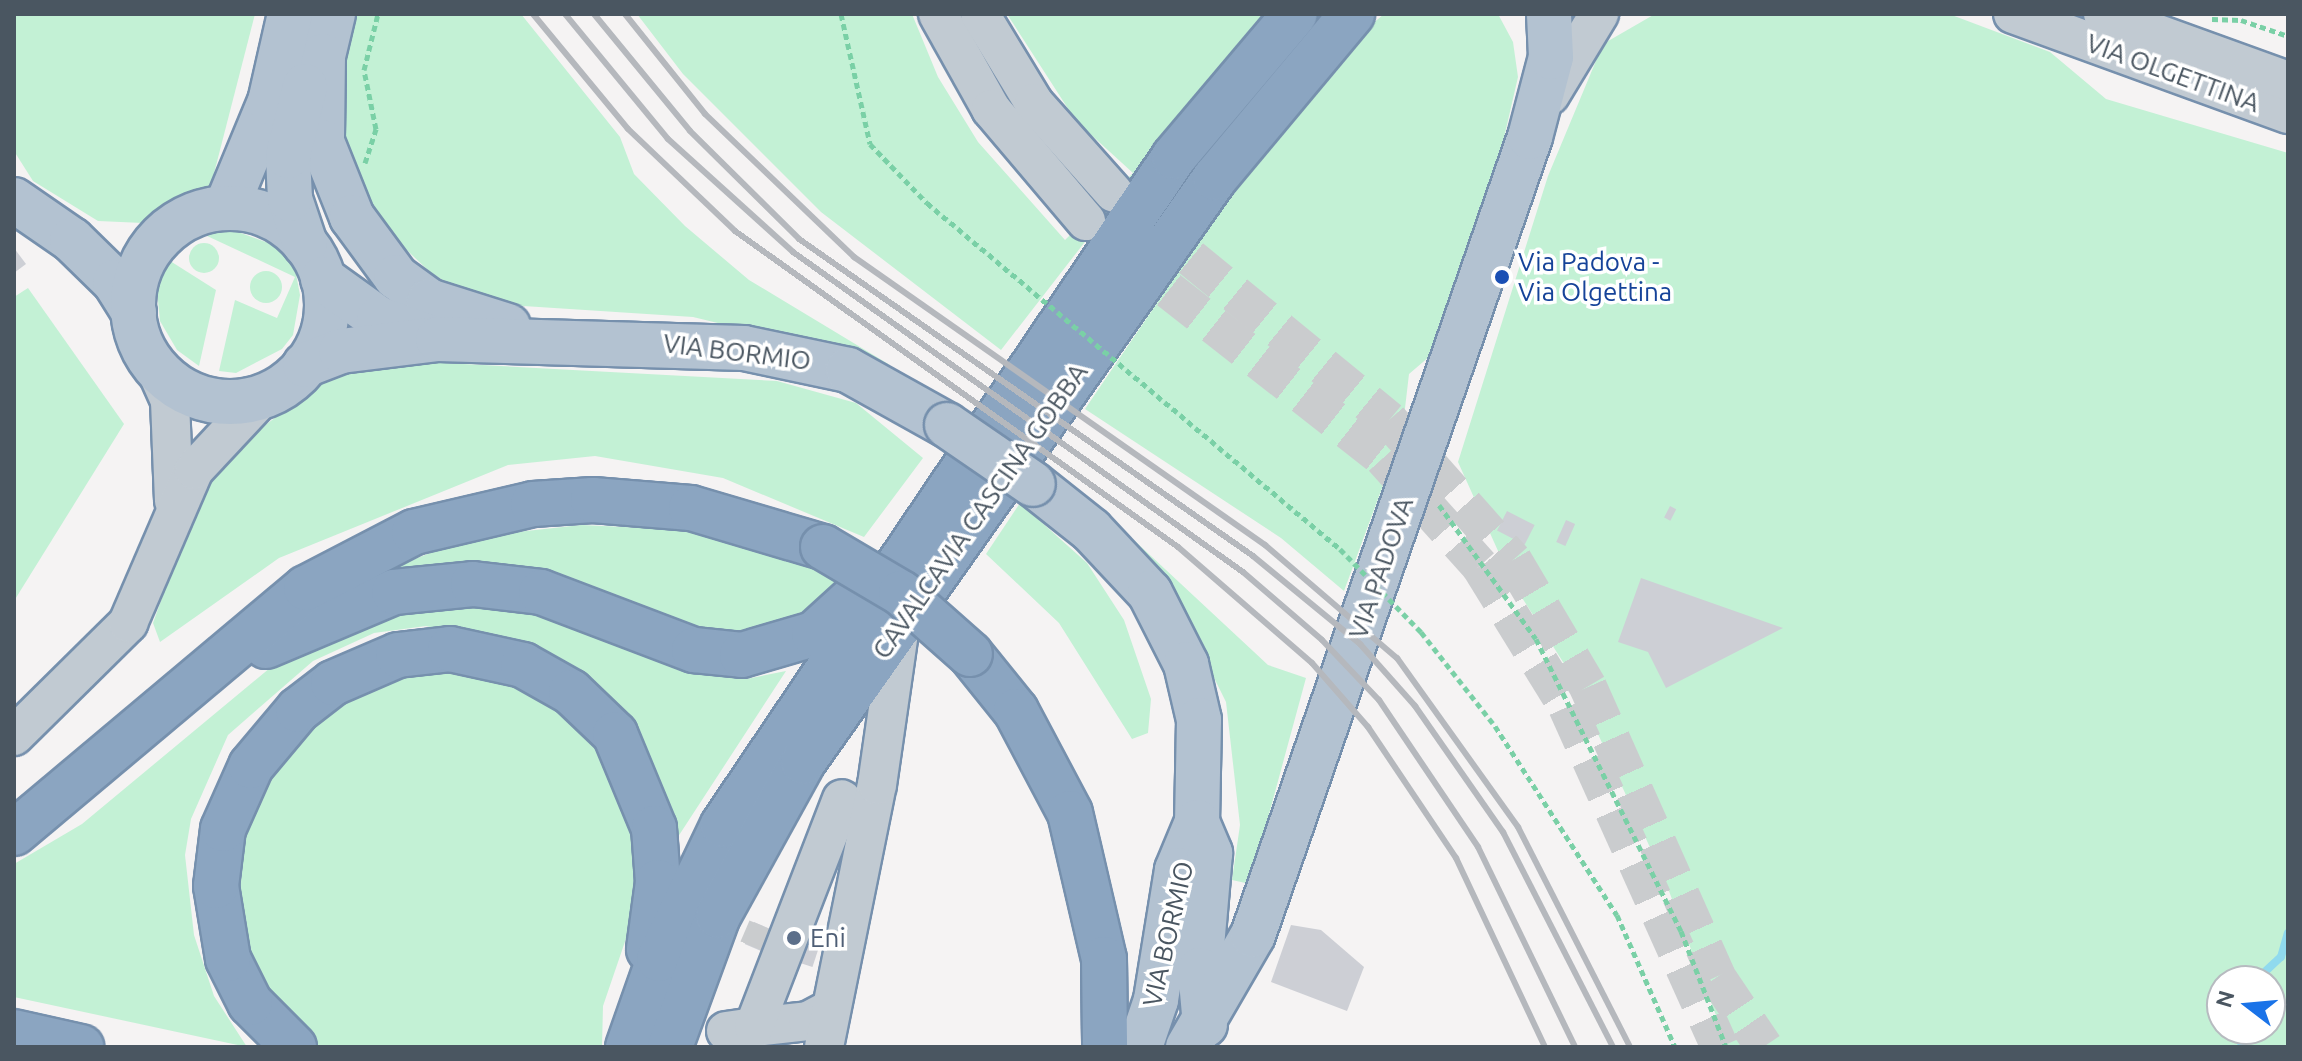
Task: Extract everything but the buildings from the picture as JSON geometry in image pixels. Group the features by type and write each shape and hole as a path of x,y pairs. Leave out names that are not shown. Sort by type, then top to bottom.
{"highway":[{"name":"CAVALCAVIA CASCINA GOBBA","path":"627,1047 659,959 723,825 916,531 1174,157 1295,14"},
{"name":"CAVALCAVIA CASCINA GOBBA","path":"670,1047 718,916 754,845 900,625 1232,154 1352,14"},
{"path":"14,833 346,562 464,517 593,500 662,505 740,519 823,547 901,593 970,654 1023,721 1070,813 1101,944 1105,1047"},
{"path":"186,695 319,619 394,592 457,584 541,592 709,653 770,651 832,621 916,531"},
{"path":"294,1047 250,1003 223,942 216,875 230,806 263,749 313,696 377,661 450,649 504,659 561,684 615,734 634,766 654,828 658,882 627,1047"},
{"path":"14,1032 81,1047"}],"main road":[{"path":"226,208 270,102 290,14"},
{"path":"14,200 72,240 115,282 134,313 155,367 197,396 262,397 305,365 325,324 314,261 290,199 288,156 332,14"},
{"path":"332,14 323,56 322,142 332,180 375,253 429,301 557,339"},
{"name":"VIA PADOVA","path":"1523,14 1536,53 1533,122"},
{"name":"VIA PADOVA","path":"1205,1040 1248,944 1412,480 1533,122 1551,57 1549,14"},
{"path":"72,240 116,247 226,208 265,215 314,261"},
{"path":"134,313 142,266 168,231"},
{"name":"VIA BORMIO","path":"314,261 379,319 438,339"},
{"name":"VIA BORMIO","path":"305,365 341,351 438,339 557,339 711,345 807,358 869,380 947,425 1033,484 1125,564 1177,641 1203,744 1197,822 1177,870 1156,1000 1140,1047"},
{"name":"VIA BORMIO","path":"1197,822 1210,853 1201,944 1205,1040"},
{"path":"1156,1000 1170,1047"}],"street":[{"path":"938,14 991,109 1086,221"},
{"path":"980,14 1034,103 1114,193"},
{"path":"1533,122 1567,58 1599,14"},
{"name":"VIA OLGETTINA","path":"2013,14 2288,114"},
{"name":"VIA OLGETTINA","path":"2103,14 2288,81"},
{"path":"155,367 170,401 173,505"},
{"path":"14,736 128,623 173,505 215,441 262,397"},
{"path":"824,1047 829,1010 877,785 900,625"},
{"path":"733,1035 763,938 810,824 842,799 877,785"},
{"path":"733,1035 842,799"},
{"path":"733,1035 808,1021 829,1010"}],"path":[{"path":"358,169 368,161 376,129 364,70 378,14"},
{"path":"841,14 870,144 927,203 1340,549 1421,632 1495,726 1617,915 1675,1047"},
{"path":"1412,480 1451,516 1536,639 1681,931 1726,1047"}],"green space":[{"path":"14,14 255,14 211,185 166,224 98,221 33,181 14,151"},
{"path":"350,14 521,14 620,137 634,174 685,226 749,280 890,365 693,317 507,305 462,292 430,272 378,223 356,179 337,105"},
{"path":"637,14 912,14 938,77 978,142 1065,240 1133,173 1076,121 1007,14 1273,14 1174,127 1001,350 821,212 683,74"},
{"path":"1384,14 1498,14 1513,42 1518,77 1494,181 1430,356 1409,374 1402,434 1344,591 1281,538 1085,409 1280,122 1336,55"},
{"path":"1655,14 1949,14 2050,52 2106,99 2288,153 2288,1047 1728,1047 1664,878 1570,673 1512,582 1458,462 1548,176 1603,44"},
{"path":"227,228 274,245 291,264 296,274 300,295 293,335 282,349 236,373 219,371 235,300 277,318 295,277 205,235"},
{"path":"204,243 215,247 219,258 215,269 204,273 193,269 189,258 193,247"},
{"path":"167,259 216,290 199,366 177,350 160,321 157,290"},
{"path":"266,271 277,276 282,287 277,298 266,303 255,298 250,287 255,276"},
{"path":"28,288 124,424 14,601 14,297"},
{"path":"370,359 777,381 856,403 923,458 864,537 723,478 595,456 508,465 279,558 160,642 153,623 200,492 224,456 340,369"},
{"path":"1020,503 1087,563 1124,620 1151,699 1148,733 1132,739 1059,623 986,554"},
{"path":"581,525 688,530 813,561 838,579 816,604 764,632 712,638 653,619 593,586 522,569 360,581 470,537"},
{"path":"1122,529 1268,665 1306,678 1250,884 1232,880 1240,825 1226,702 1170,589"},
{"path":"500,595 690,670 746,679 786,671 672,846 641,739 523,650 426,626 374,633 313,661 228,735 191,819 185,855 194,935 214,996 247,1047 14,997 14,864 82,824 312,633 399,606"},
{"path":"483,667 578,717 618,776 640,862 631,924 603,1006 602,1047 316,1047 278,1018 228,916 256,776 359,680"}],"waterway":[{"path":"2272,965 2281,957 2288,933"}],"tunnel":[{"path":"1147,222 1389,420 1513,560 1588,687 1717,977 1764,1047"},
{"path":"1124,255 1383,458 1480,566 1567,707 1720,1047"},
{"path":"758,949 767,928"}],"railway":[{"path":"533,14 628,129 735,231 1178,547 1312,663 1368,727 1456,858 1545,1047"},
{"path":"565,14 668,139 793,252 1243,572 1322,640 1379,700 1478,847 1575,1047"},
{"path":"594,14 690,131 799,239 1253,556 1360,644 1415,706 1503,832 1613,1047"},
{"path":"625,14 705,114 854,257 1265,545 1397,658 1518,827 1630,1047"}],"place":[{"name":"Via Padova - Via Olgettina","path":"1502,277"},
{"name":"Eni","path":"794,938"}]}
